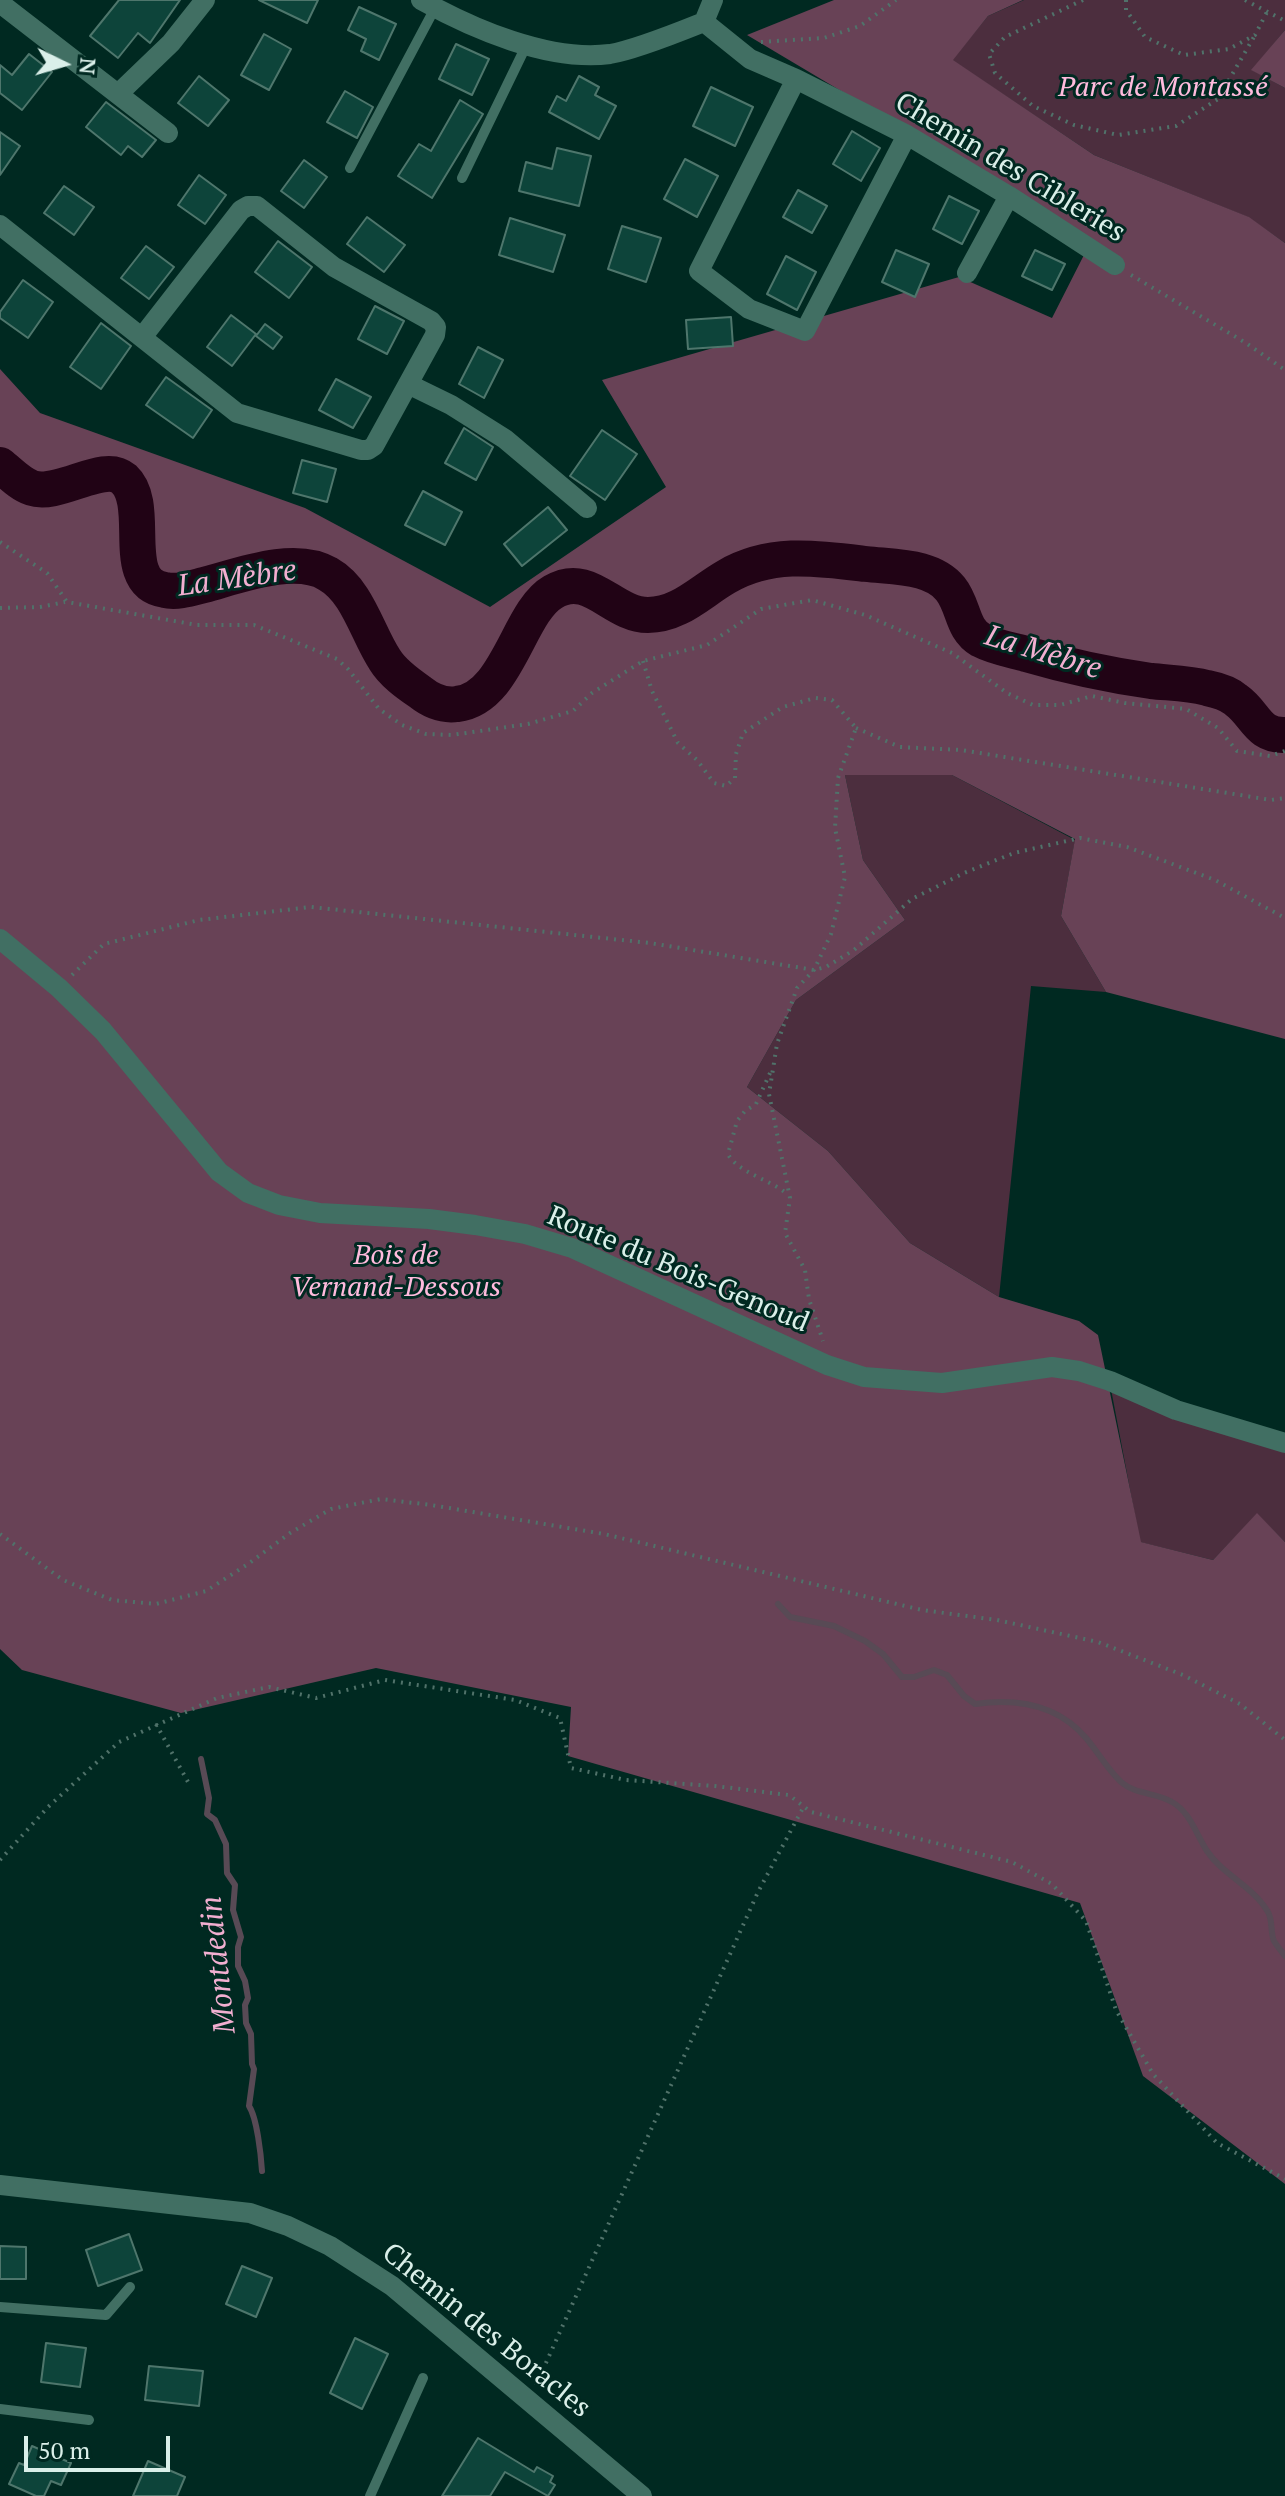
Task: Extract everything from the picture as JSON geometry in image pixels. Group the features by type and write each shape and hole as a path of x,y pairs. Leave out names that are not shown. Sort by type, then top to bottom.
{"street":[{"path":"118,94 171,43 205,0"},
{"path":"428,4 497,35 555,52 579,55 612,54 704,22 713,0"},
{"path":"0,3 168,133"},
{"name":"Chemin des Cibleries","path":"704,22 750,59 907,135 1115,265"},
{"path":"796,79 699,271 749,309 805,331 907,135"},
{"path":"967,273 1009,196"},
{"path":"0,225 237,413 361,450 374,446 435,335 436,327 431,321 334,267 257,206 248,206 241,210 143,336"},
{"path":"408,384 451,405 505,439 587,508"},
{"name":"Route du Bois-Genoud","path":"0,939 59,988 103,1031 219,1172 248,1193 279,1205 320,1213 429,1219 475,1225 525,1234 572,1248 827,1365 864,1377 942,1383 1052,1367 1079,1371 1176,1410 1285,1443"},
{"name":"Chemin des Boracles","path":"0,2185 250,2213 288,2226 330,2246 392,2286 642,2496"}],"lane":[{"path":"350,168 428,4"},
{"path":"462,178 527,44"},
{"path":"0,2307 106,2315 130,2287"},
{"path":"370,2496 423,2378"},
{"path":"0,2409 89,2420"}],"path":[{"path":"728,42 795,42 824,38 860,26 896,0"},
{"path":"1083,0 1005,37 989,54 995,73 1033,106 1074,125 1118,135 1176,126 1218,99 1267,12"},
{"path":"1126,0 1126,10 1145,37 1184,55 1229,49 1255,35"},
{"path":"1245,0 1285,21"},
{"name":"Chemin des Cibleries","path":"1115,265 1246,343 1285,370"},
{"path":"0,542 47,573 67,602"},
{"path":"0,608 40,607 67,602 197,625 254,625 337,659 379,709 402,725 426,734 452,735 493,730 573,711 614,677 643,661 707,645 761,609 812,600 865,615 952,653 1007,693 1033,705 1060,705 1092,696 1125,703 1186,709 1218,728 1237,751 1270,756 1285,751"},
{"path":"643,661 652,691 678,743 697,760 714,783 726,786 735,778 736,754 743,733 783,707 815,698 832,700 856,728 900,747 961,750 1271,800 1285,798"},
{"path":"827,1365 821,1330 809,1299 805,1270 785,1233 789,1195 769,1094 777,1044 797,988 814,970 831,934 845,877 835,828 836,803 838,778 856,728"},
{"path":"59,988 104,944 199,920 311,907 650,943 814,970 826,967 854,950 912,899 964,873 1014,853 1080,838 1127,847 1215,880 1285,918"},
{"path":"774,1066 756,1104 737,1121 728,1154 739,1167 778,1186 789,1195"},
{"path":"0,1534 63,1580 112,1600 156,1604 206,1591 290,1533 331,1509 381,1499 431,1505 604,1534 922,1610 997,1620 1098,1642 1212,1689 1240,1704 1285,1740"},
{"path":"0,1860 48,1807 119,1742 217,1698 269,1687 316,1698 385,1680 515,1700 560,1718 571,1768 626,1780 789,1795 811,1812 1012,1862 1052,1884 1086,1921 1116,2010 1153,2074 1217,2143 1285,2179"},
{"path":"156,1724 188,1782"},
{"path":"529,2400 758,1892 804,1806"}],"green space":[{"name":"Bois de Vernand-Dessous","path":"834,0 1023,0 988,16 953,60 1094,155 1249,217 1285,243 1285,1039 1106,992 1061,916 1075,839 952,775 845,775 863,860 905,920 796,1000 747,1087 828,1151 910,1243 999,1297 1079,1321 1098,1335 1141,1542 1213,1560 1257,1513 1285,1542 1285,2184 1143,2076 1080,1903 568,1756 571,1707 376,1668 181,1713 22,1670 0,1649 0,369 40,413 305,508 490,607 666,487 602,380 959,277 1052,318 1086,251 1031,204 747,35"},
{"name":"Parc de Montassé","path":"1024,0 1285,0 1285,30 1252,70 1285,88 1285,243 1248,217 1094,155 952,60 988,16"},
{"path":"1285,30 1285,88 1251,70"},
{"path":"845,775 952,775 1075,840 1061,916 1106,992 1031,986 999,1297 910,1243 828,1151 747,1087 796,1000 905,920 863,860"},
{"path":"1111,1389 1285,1452 1285,1542 1257,1514 1213,1560 1140,1542"}],"building":[{"path":"119,0 180,0 150,43 138,33 118,58 90,36"},
{"path":"259,0 318,0 307,23"},
{"path":"359,7 396,24 379,60 361,51 366,39 348,30"},
{"path":"264,34 291,49 269,90 241,75"},
{"path":"456,44 489,59 472,95 439,79"},
{"path":"29,54 52,72 22,110 0,93 0,65 12,75"},
{"path":"199,76 229,100 208,126 178,103"},
{"path":"579,76 599,87 595,95 616,106 599,139 549,112 557,96 566,101"},
{"path":"711,87 753,107 735,146 693,126"},
{"path":"345,91 373,107 357,138 327,122"},
{"path":"460,100 483,114 432,198 398,176 419,144 431,151"},
{"path":"106,102 156,140 142,157 128,146 121,155 86,127"},
{"path":"852,131 880,148 861,181 833,164"},
{"path":"0,132 20,146 0,175"},
{"path":"557,148 591,156 579,206 519,191 526,162 552,169"},
{"path":"685,159 718,176 697,217 664,199"},
{"path":"304,160 327,177 304,208 281,191"},
{"path":"199,175 226,195 205,224 178,205"},
{"path":"64,186 94,207 74,235 44,213"},
{"path":"798,190 827,206 812,233 783,217"},
{"path":"949,196 979,211 962,244 933,229"},
{"path":"367,217 405,245 384,272 347,244"},
{"path":"510,218 565,235 553,272 499,255"},
{"path":"622,226 661,238 646,282 608,269"},
{"path":"278,241 312,267 289,298 255,272"},
{"path":"146,246 174,267 149,299 121,278"},
{"path":"896,250 929,264 915,297 882,282"},
{"path":"1035,250 1065,264 1052,290 1022,276"},
{"path":"786,256 816,272 797,310 767,294"},
{"path":"23,280 53,302 28,338 0,318 0,312"},
{"path":"375,306 404,321 387,354 358,339"},
{"path":"231,315 256,334 232,366 207,347"},
{"path":"731,317 733,346 688,349 686,320"},
{"path":"101,323 131,346 101,389 70,367"},
{"path":"265,324 282,337 273,349 256,336"},
{"path":"478,347 503,360 484,398 459,384"},
{"path":"166,377 212,410 193,438 146,405"},
{"path":"336,379 371,397 353,428 319,410"},
{"path":"464,428 493,447 476,480 445,463"},
{"path":"602,430 637,454 605,500 570,476"},
{"path":"302,460 336,469 327,502 293,493"},
{"path":"423,491 462,512 445,545 405,525"},
{"path":"548,507 567,530 522,566 504,544"},
{"path":"129,2234 142,2270 98,2286 86,2250"},
{"path":"0,2246 26,2247 26,2279 0,2279"},
{"path":"242,2266 272,2278 256,2317 226,2304"},
{"path":"355,2338 388,2354 362,2409 330,2393"},
{"path":"46,2343 86,2348 80,2387 41,2382"},
{"path":"149,2366 203,2371 199,2406 145,2400"},
{"path":"478,2438 534,2472 537,2467 553,2476 550,2482 555,2485 548,2496 505,2472 490,2496 442,2496"},
{"path":"32,2446 71,2463 61,2485 51,2481 44,2496 36,2496 9,2484 19,2463 24,2465"},
{"path":"148,2461 185,2477 177,2496 133,2496"}],"waterway":[{"name":"La Mèbre","path":"0,465 32,488 55,488 105,474 124,479 132,491 136,507 142,574 151,584 165,590 184,590 283,566 315,568 328,574 347,591 392,669 424,695 442,703 457,704 474,698 489,687 530,617 553,592 578,586 635,613 659,614 689,602 743,569 794,558 921,571 948,585 972,633 981,640 1088,670 1218,691 1230,695 1268,732 1285,735"},
{"path":"778,1604 790,1617 834,1626 865,1641 883,1654 902,1677 914,1677 934,1670 947,1675 975,1704 1006,1702 1035,1706 1075,1727 1121,1782 1166,1799 1184,1811 1207,1851 1262,1903 1270,1915 1274,1941 1285,1956"},
{"name":"Montdedin","path":"201,1759 209,1798 207,1814 215,1820 226,1844 227,1873 235,1885 233,1910 241,1937 238,1966 248,1998 245,2005 246,2023 251,2034 254,2069 249,2106 260,2147 262,2171"}]}
